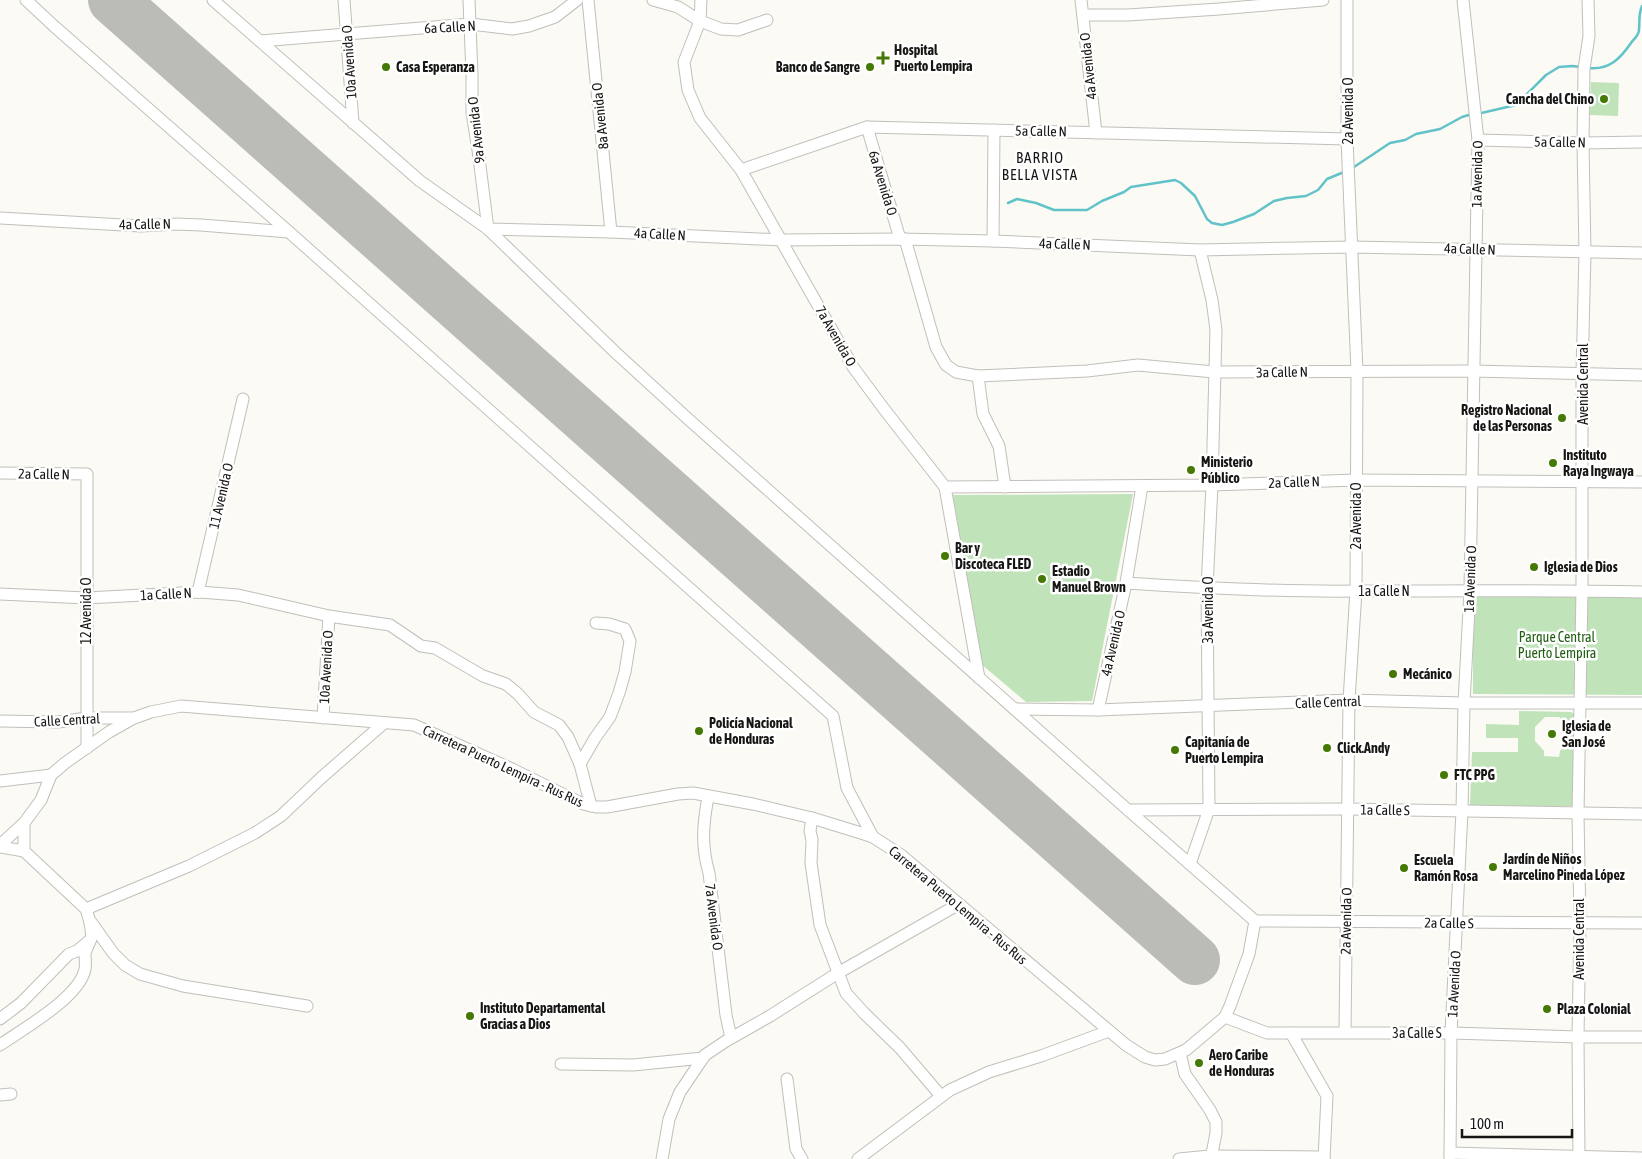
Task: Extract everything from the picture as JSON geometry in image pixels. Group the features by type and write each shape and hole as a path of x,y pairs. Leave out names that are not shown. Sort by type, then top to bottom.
{"street":[{"path":"26,0 55,28 289,232 833,716 847,788 873,837"},
{"path":"212,0 420,181 488,229 686,418 1255,921"},
{"name":"10a Avenida O","path":"344,0 354,123"},
{"name":"9a Avenida O","path":"469,0 472,113 488,229"},
{"name":"6a Calle N","path":"260,41 471,24 512,29 529,26 555,17 577,0"},
{"name":"8a Avenida O","path":"588,0 611,232"},
{"path":"653,0 678,7 700,21 721,29 738,30 767,20"},
{"name":"7a Avenida O","path":"701,0 700,21 684,62 688,90 700,118 741,170 853,367 884,410 945,487 979,678"},
{"name":"4a Avenida O","path":"1081,0 1096,132"},
{"path":"1083,16 1219,9 1323,0"},
{"name":"2a Avenida O","path":"1345,1032 1349,700 1356,592 1357,371 1347,139 1347,0"},
{"name":"1a Avenida O","path":"1450,1156 1451,1033 1470,590 1478,140 1463,0"},
{"name":"Avenida Central","path":"1579,1158 1578,1037 1580,923 1578,814 1585,253 1583,143 1584,68 1589,36 1588,0"},
{"name":"5a Calle N","path":"741,170 867,127 1347,139"},
{"name":"6a Avenida O","path":"867,127 936,348"},
{"path":"993,241 994,130"},
{"name":"5a Calle N","path":"1478,140 1583,143 1642,142"},
{"name":"4a Calle N","path":"0,218 141,226 201,225 289,232"},
{"name":"4a Calle N","path":"488,229 611,232 782,240 902,239 993,241 1200,250 1352,247 1642,254"},
{"name":"3a Avenida O","path":"1190,864 1209,809 1207,588 1216,330 1212,300 1200,250"},
{"name":"3a Calle N","path":"936,348 946,365 951,369 956,372 978,376 1087,372 1138,366 1214,372 1473,371 1642,375"},
{"path":"978,376 983,414 999,446 1005,487"},
{"name":"11 Avenida O","path":"198,592 244,399"},
{"name":"2a Calle N","path":"0,473 87,474"},
{"name":"12 Avenida O","path":"87,474 87,748"},
{"name":"2a Calle N","path":"945,487 1212,485 1356,480 1642,482"},
{"name":"4a Avenida O","path":"1098,710 1126,583 1142,486"},
{"name":"1a Calle N","path":"1126,583 1207,588 1356,592 1582,590 1642,592"},
{"name":"1a Calle N","path":"0,594 86,598 198,592 238,595 329,616 390,625 421,646 435,648 484,676 506,684 534,712 558,725 568,737 580,764 591,806"},
{"name":"10a Avenida O","path":"323,718 329,616"},
{"path":"580,764 594,738 610,717 625,672 630,641 625,629 596,622"},
{"name":"Calle Central","path":"1014,709 1098,710 1349,700 1464,703 1642,703"},
{"name":"Carretera Puerto Lempira - Rus Rus","path":"51,775 65,763 134,718 151,712 180,706 414,725 512,768 583,804 591,806 607,807 693,793 753,804 812,818 873,837 900,855 1109,1031 1134,1051 1151,1059 1160,1060 1180,1053 1225,1017 1249,954 1255,921"},
{"name":"Calle Central","path":"0,721 58,722 87,718 134,718"},
{"path":"86,909 189,866 255,833 281,816 384,723"},
{"path":"0,781 51,775 41,800 24,823 0,846"},
{"name":"7a Avenida O","path":"708,797 703,826 704,858 709,874 726,1014 731,1038"},
{"name":"1a Calle S","path":"1128,810 1347,809 1642,814"},
{"path":"812,818 810,831 812,840 811,863 820,925 846,993 900,1048 941,1096"},
{"path":"24,823 24,851"},
{"path":"0,846 24,851 86,909 91,922 125,966 140,974 183,986 307,1006"},
{"path":"662,1159 668,1119 680,1092 703,1058 731,1038 838,973 959,904"},
{"name":"2a Calle S","path":"1255,921 1642,923"},
{"path":"0,1045 48,1012 79,984 85,970 85,953 90,940 91,922"},
{"path":"0,1019 21,1003 69,954 77,951 90,940"},
{"name":"3a Calle S","path":"1225,1017 1266,1033 1451,1033 1642,1037"},
{"path":"858,1159 950,1090 989,1072 1041,1056 1109,1031"},
{"path":"1179,1159 1324,1158 1327,1096 1292,1033"},
{"path":"1180,1053 1185,1074 1216,1122 1216,1133 1211,1158"},
{"path":"560,1064 633,1065 703,1058"},
{"path":"787,1079 796,1148 802,1159"},
{"path":"1450,1156 1642,1158"}],"green space":[{"name":"Cancha del Chino","path":"1591,82 1619,83 1618,116 1590,115"},
{"name":"Estadio Manuel Brown","path":"1133,494 1092,701 1026,702 981,664 953,495"},
{"name":"Parque Central Puerto Lempira","path":"1473,595 1642,597 1642,695 1473,694"},
{"path":"1519,711 1571,712 1574,714 1574,806 1470,806 1472,752 1518,752 1518,738 1486,738 1486,724 1519,725","holes":["1545,717 1559,717 1570,727 1569,742 1560,751 1559,757 1544,756 1544,751 1535,741 1535,727"]}],"waterway":[{"path":"1589,68 1608,65 1623,54 1638,34 1642,6"},
{"path":"1477,114 1516,105 1546,75 1559,67 1581,67"},
{"path":"1351,169 1390,143 1405,140 1416,134 1440,129 1462,117 1472,114"},
{"path":"1008,203 1017,199 1036,203 1054,210 1087,210 1131,187 1175,180 1195,196 1207,219 1212,223 1222,225 1254,214 1274,201 1306,196 1318,190 1327,179 1344,172"}],"runway":[{"path":"113,0 1195,960"}],"place":[{"name":"Hospital Puerto Lempira","path":"883,58"},
{"name":"Casa Esperanza","path":"386,67"},
{"name":"Banco de Sangre","path":"870,67"},
{"name":"Cancha del Chino","path":"1604,99"},
{"name":"Registro Nacional de las Personas","path":"1562,418"},
{"name":"Instituto Raya Ingwaya","path":"1553,463"},
{"name":"Ministerio Público","path":"1191,470"},
{"name":"Bar y Discoteca FLED","path":"945,556"},
{"name":"Iglesia de Dios","path":"1534,567"},
{"name":"Estadio Manuel Brown","path":"1042,579"},
{"name":"Mecánico","path":"1393,674"},
{"name":"Policía Nacional de Honduras","path":"699,731"},
{"name":"Iglesia de San José","path":"1552,734"},
{"name":"Click.Andy","path":"1327,748"},
{"name":"Capitanía de Puerto Lempira","path":"1175,750"},
{"name":"FTC PPG","path":"1444,775"},
{"name":"Jardín de Niños Marcelino Pineda López","path":"1493,867"},
{"name":"Escuela Ramón Rosa","path":"1404,868"},
{"name":"Plaza Colonial","path":"1547,1009"},
{"name":"Instituto Departamental Gracias a Dios","path":"470,1016"},
{"name":"Aero Caribe de Honduras","path":"1199,1063"}],"district":[{"name":"BARRIO BELLA VISTA","path":"1040,166"}]}
